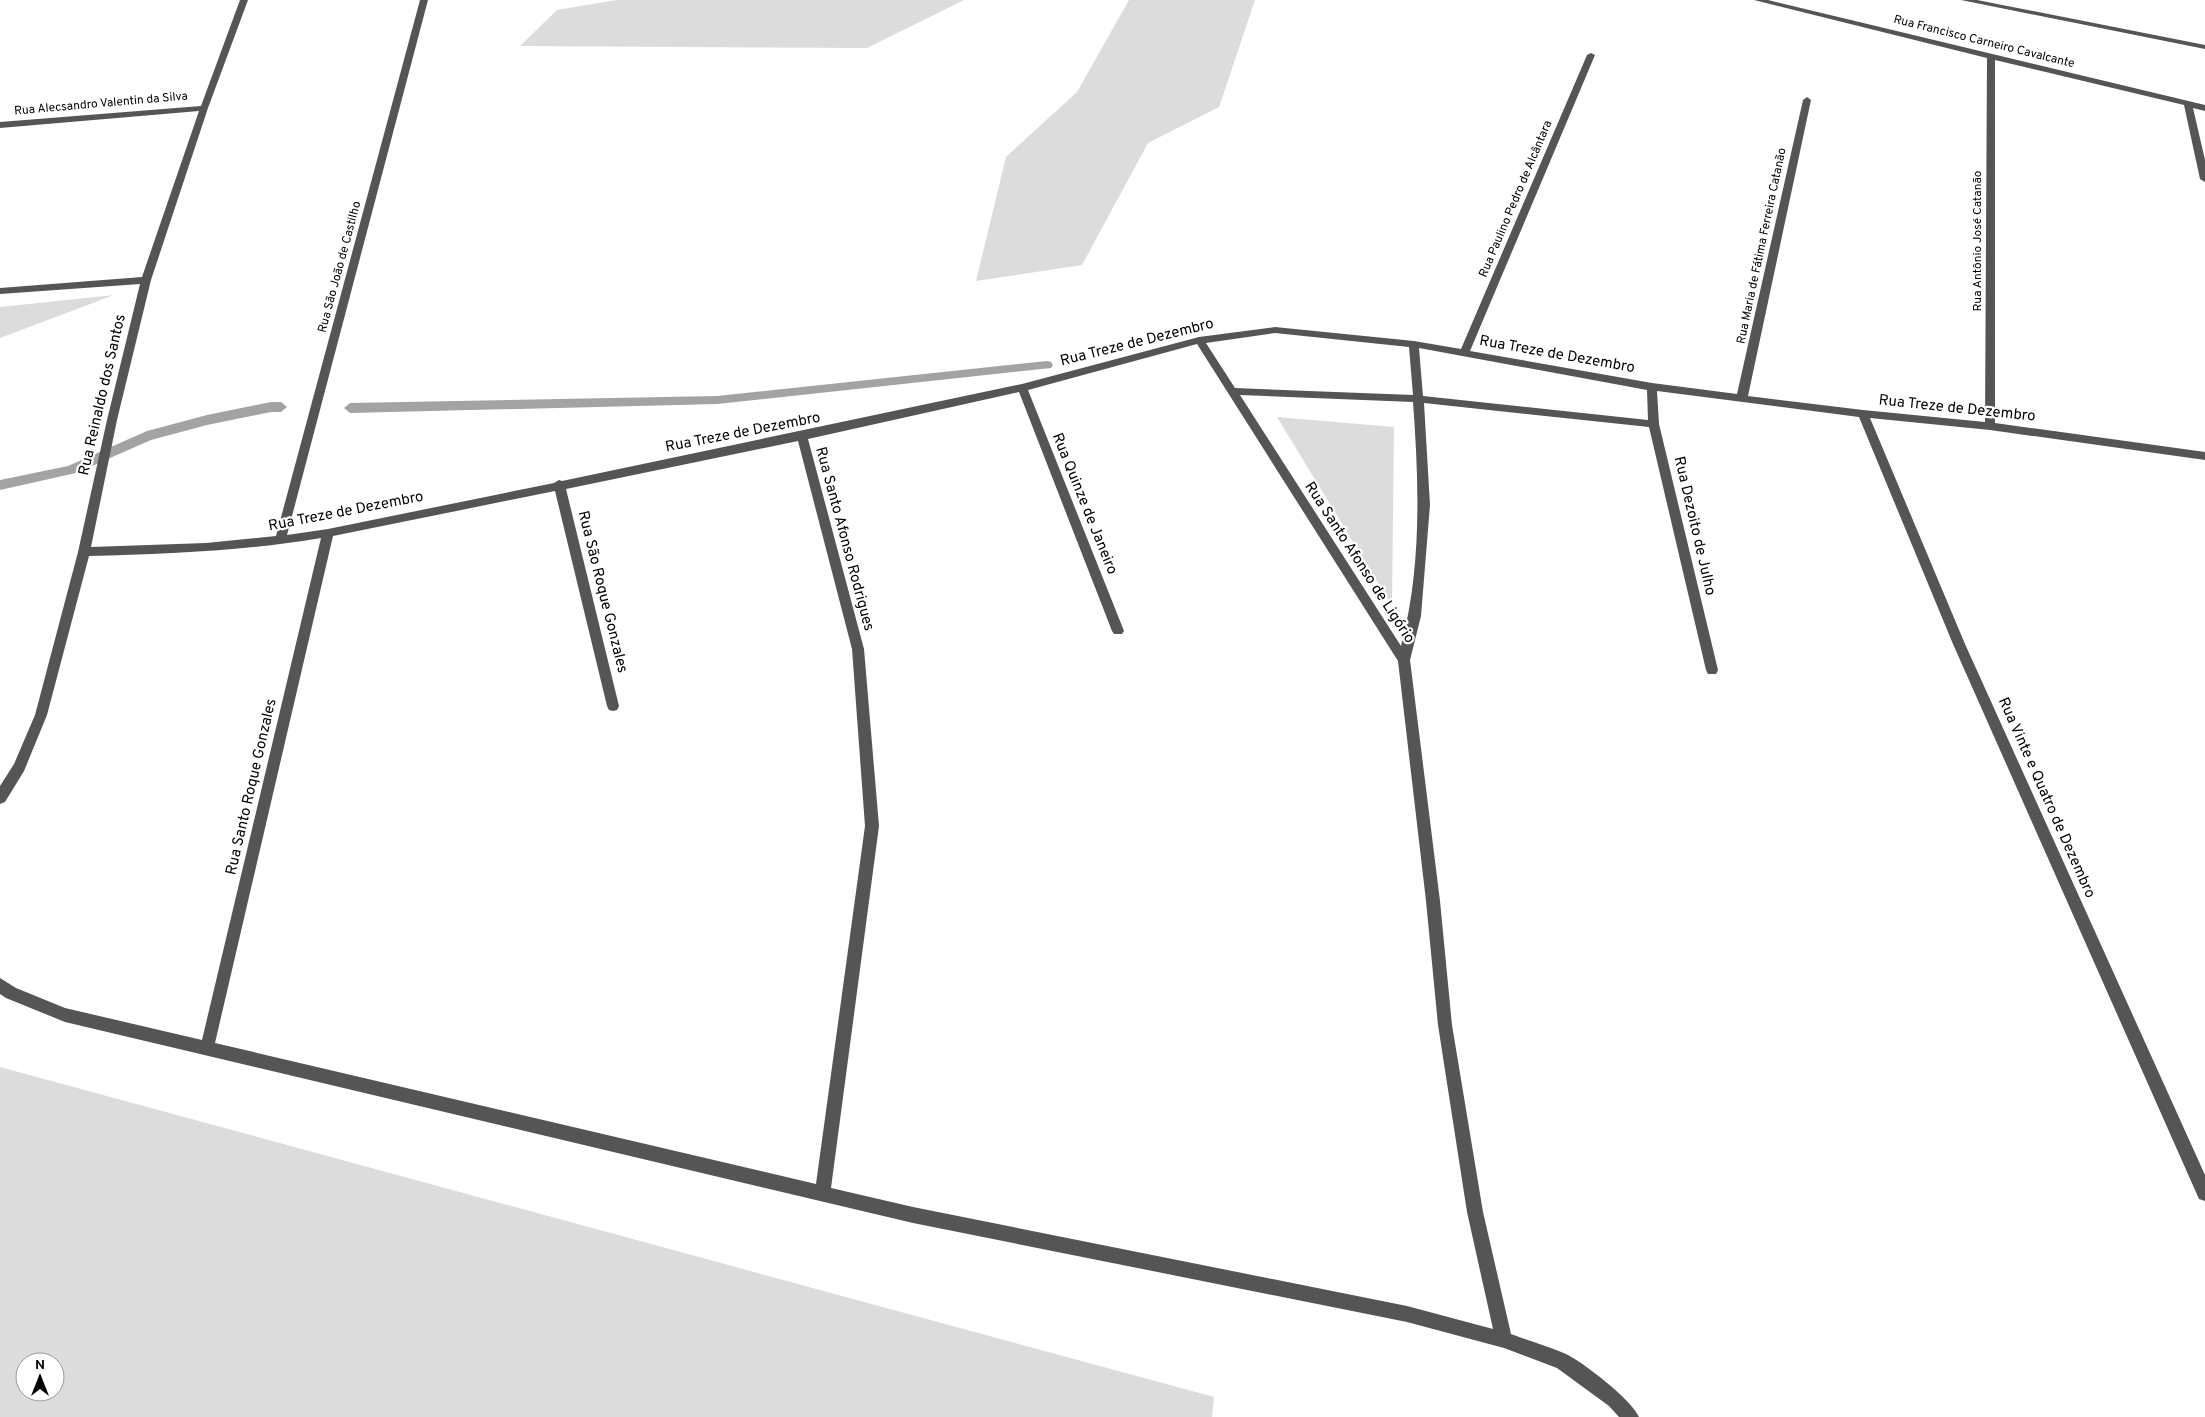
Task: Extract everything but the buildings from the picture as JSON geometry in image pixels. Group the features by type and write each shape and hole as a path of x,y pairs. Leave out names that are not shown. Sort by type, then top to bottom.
{"street":[{"name":"Rua Reinaldo dos Santos","path":"0,798 19,767 41,715 84,552 112,420 146,280 204,108 244,0"},
{"name":"Rua São João de Castilho","path":"280,541 424,0"},
{"name":"Rua Francisco Carneiro Cavalcante","path":"1758,0 2205,108"},
{"path":"1965,0 2205,47"},
{"name":"Rua Paulino Pedro de Alcântara","path":"1464,354 1591,55"},
{"name":"Rua Antônio José Catanão","path":"1990,426 1991,57"},
{"name":"Rua Maria de Fátima Ferreira Catanão","path":"1742,397 1807,100"},
{"path":"2188,105 2205,179"},
{"name":"Rua Alecsandro Valentin da Silva","path":"0,125 204,108"},
{"path":"0,292 146,280"},
{"name":"Rua Treze de Dezembro","path":"84,552 177,549 280,541 328,533 559,484 802,436 1022,388 1199,340 1275,330 1414,344 1652,387 1742,397 1863,414 1990,426 2205,456"},
{"name":"Rua Santo Afonso de Ligório","path":"1199,340 1404,660"},
{"name":"Rua Santo Afonso de Ligório","path":"1404,660 1415,616 1422,549 1424,505 1419,399 1414,344"},
{"name":"Rua Dezoito de Julho","path":"1652,387 1654,424 1712,670"},
{"name":"Rua Quinze de Janeiro","path":"1022,388 1118,631"},
{"path":"1230,391 1419,399 1654,424"},
{"name":"Rua Vinte e Quatro de Dezembro","path":"1863,414 1963,653 2205,1192"},
{"name":"Rua Santo Afonso Rodrigues","path":"802,436 858,649 872,826 824,1194"},
{"name":"Rua São Roque Gonzales","path":"559,484 613,706"},
{"name":"Rua Santo Roque Gonzales","path":"207,1048 328,533"},
{"path":"1404,660 1433,901 1445,1025 1476,1212 1504,1340"},
{"path":"0,985 11,993 65,1015 913,1215 1407,1314 1504,1340 1562,1361 1615,1400 1630,1417"}],"shaded area":[{"path":"617,0 964,0 867,48 520,46 557,10"},
{"path":"1129,0 1255,0 1219,107 1148,143 1082,265 976,281 1006,157 1077,92"},
{"path":"114,295 0,338 0,307"},
{"path":"1277,417 1394,427 1392,606"},
{"path":"0,1067 1214,1397 1212,1417 0,1417"}],"waterway":[{"path":"350,408 717,400 1047,365"},
{"path":"0,485 71,470 147,436 207,420 271,407 281,407"}]}
